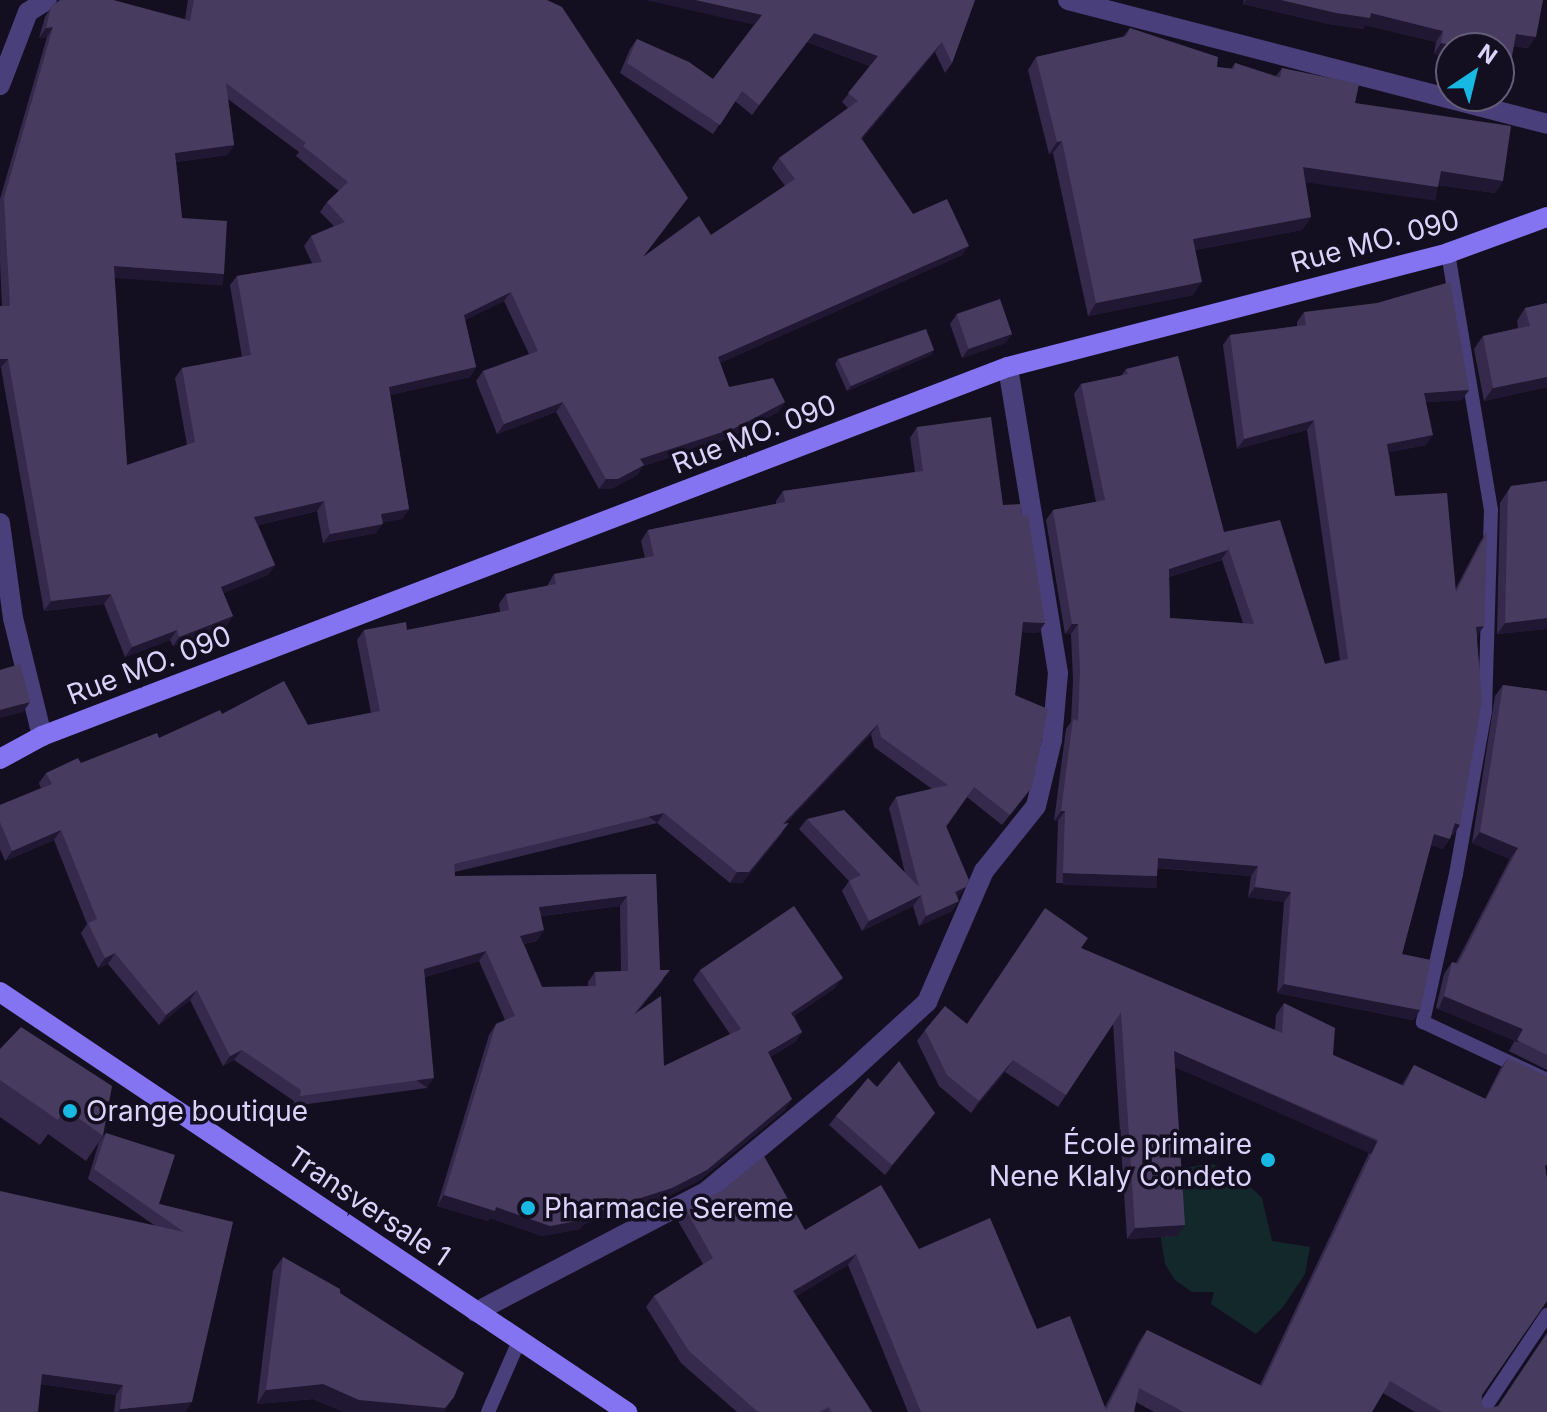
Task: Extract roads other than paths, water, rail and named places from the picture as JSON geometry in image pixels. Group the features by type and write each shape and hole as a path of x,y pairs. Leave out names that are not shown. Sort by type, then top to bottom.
{"street":[{"path":"0,85 28,12 47,0"},
{"path":"1068,0 1547,124"},
{"name":"Rue MO. 090","path":"0,759 42,736 1008,367 1448,253 1547,217"},
{"path":"476,1312 707,1191 846,1076 927,1002 984,871 1036,806 1052,740 1058,673 1008,367"},
{"path":"0,523 13,618 42,736"},
{"name":"Transversale 1","path":"0,992 627,1412"}],"lane":[{"path":"1448,253 1491,509 1485,711 1456,874 1423,1022 1547,1080"},
{"path":"1482,1412 1547,1315"},
{"path":"488,1412 519,1341"}],"place":[{"name":"Orange boutique","path":"70,1111"},
{"name":"École primaire Nene Klaly Condeto","path":"1268,1160"},
{"name":"Pharmacie Sereme","path":"528,1208"}]}
